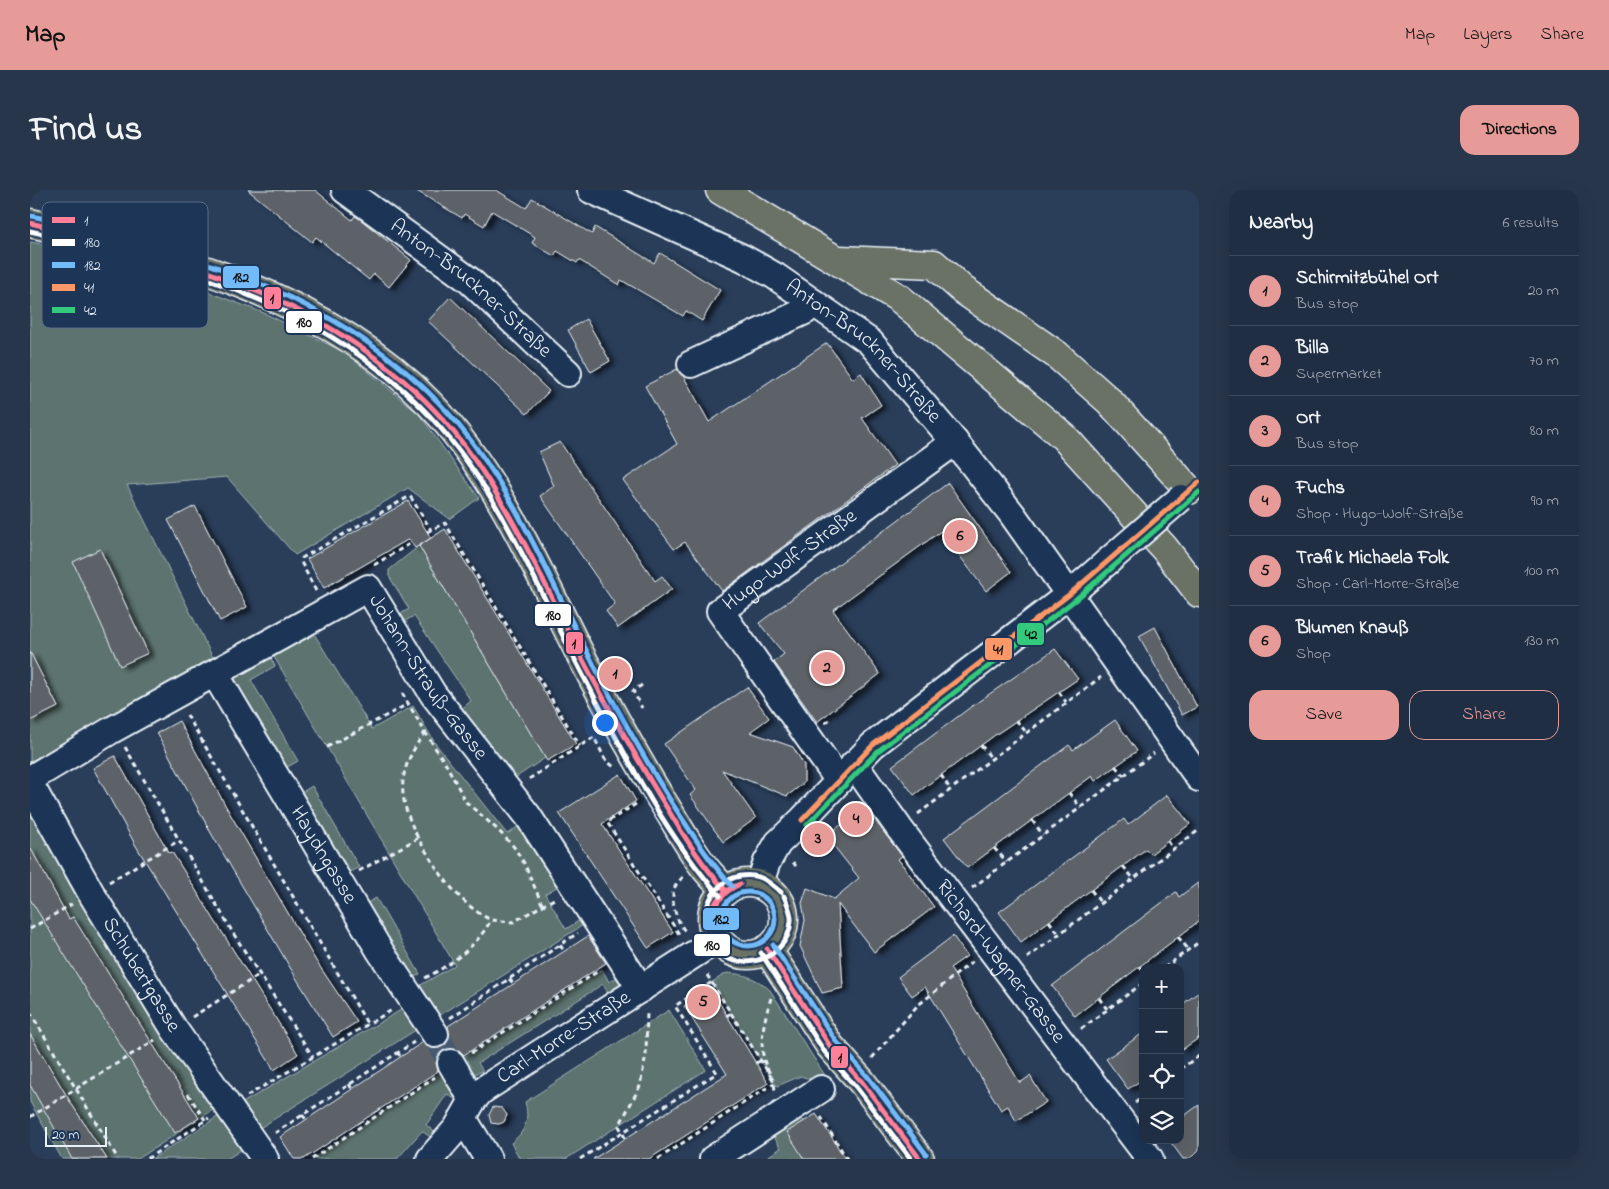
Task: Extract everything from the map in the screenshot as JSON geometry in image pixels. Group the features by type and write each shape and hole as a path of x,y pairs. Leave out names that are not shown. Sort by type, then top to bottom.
{"main road":[{"path":"720,190 899,298 1064,437 1166,549 1199,593"},
{"path":"837,260 934,264 963,290 1057,355 1101,394 1190,490"},
{"path":"208,271 292,305 363,347 429,403 482,471 638,761 702,865 726,891"},
{"path":"748,883 759,885 769,890 777,898 783,909 784,920 779,937 767,950 757,954 735,953 718,939 712,918 719,898 736,885 748,883"},
{"path":"767,950 830,1046 862,1082 920,1159"}],"street":[{"name":"Anton-Bruckner-Straße","path":"346,190 469,280 568,373"},
{"name":"Anton-Bruckner-Straße","path":"591,190 744,258 775,276 870,342 956,442 1070,594"},
{"path":"691,364 805,311 814,303"},
{"name":"Hugo-Wolf-Straße","path":"847,773 720,611 956,442"},
{"path":"759,885 767,862 778,843 873,745 1070,594 1190,490"},
{"name":"Johann-Strauß-Gasse","path":"30,779 110,730 215,674 368,588 433,694 528,816 644,999"},
{"path":"1070,594 1171,741 1199,778"},
{"name":"Haydngasse","path":"215,674 339,883 433,1032"},
{"name":"Richard-Wagner-Gasse","path":"847,773 899,828 1150,1159"},
{"name":"Schubertgasse","path":"30,784 91,893 174,1029 265,1159"},
{"name":"Carl-Morre-Straße","path":"430,1159 481,1091 644,999 718,939"},
{"path":"451,1063 488,1159"},
{"path":"713,1159 815,1093"}],"path":[{"path":"327,611 301,562 302,558 333,543 410,496 429,531 444,523 580,746"},
{"path":"899,828 1118,665"},
{"path":"642,685 633,691 642,708"},
{"path":"1059,692 1066,702"},
{"path":"402,693 447,766 466,802 497,829 514,847 524,863 542,904"},
{"path":"175,694 368,1025"},
{"path":"327,747 408,704"},
{"path":"1016,720 1026,732"},
{"path":"110,730 125,748 178,841 259,975 313,1056"},
{"path":"425,732 407,760 403,782 405,807 418,838 454,892 475,912 491,920 513,922 542,904 560,897"},
{"path":"558,760 594,737 611,767 620,770"},
{"path":"955,901 1171,741"},
{"path":"981,745 991,758"},
{"path":"1116,766 1124,776"},
{"path":"941,775 950,789"},
{"path":"1069,793 1081,808"},
{"path":"639,801 607,822 660,908 679,934"},
{"path":"1032,820 1044,835"},
{"path":"1008,972 1199,830"},
{"path":"339,883 418,838"},
{"path":"30,929 178,841"},
{"path":"1168,841 1174,849"},
{"path":"994,848 1007,862"},
{"path":"622,855 626,852"},
{"path":"793,862 798,869"},
{"path":"1123,866 1134,878"},
{"path":"685,931 679,924 674,888 686,873"},
{"path":"1091,890 1100,903"},
{"path":"452,964 476,940 491,920"},
{"path":"1049,921 1059,934"},
{"path":"1178,937 1189,950"},
{"path":"1170,964 1199,942"},
{"path":"560,946 564,951"},
{"path":"878,1053 917,1006 990,948"},
{"path":"30,1117 259,975"},
{"path":"707,975 774,1083"},
{"path":"509,979 514,984"},
{"path":"580,1159 717,1073 675,1006 712,982"},
{"path":"1062,1042 1139,986"},
{"path":"774,1083 764,1061 762,1043 765,1019 771,998 776,995"},
{"path":"146,1159 229,1106 368,1025 410,998"},
{"path":"1099,998 1107,1009"},
{"path":"625,1138 619,1126 640,1086 646,1055 644,999"},
{"path":"30,1012 118,1159"},
{"path":"726,1016 731,1012"},
{"path":"397,1052 401,1057"},
{"path":"1184,1067 1199,1056"},
{"path":"756,1063 761,1060"},
{"path":"658,1159 774,1083"},
{"path":"349,1084 352,1089"},
{"path":"815,1093 833,1138 847,1159"},
{"path":"302,1115 306,1120"},
{"path":"705,1123 707,1128"},
{"path":"661,1151 664,1155"}],"green space":[{"path":"30,242 42,244 42,328 208,328 208,292 264,313 346,353 419,414 479,498 450,519 408,488 295,555 227,477 127,485 216,664 30,769"},
{"path":"419,546 545,758 515,778 456,713 471,701 414,616 400,624 395,617 409,609 389,576 389,570"},
{"path":"310,627 372,729 413,706 435,743 507,834 519,826 558,886 545,894 566,929 580,920 583,925 431,1021 412,990 455,965 270,650"},
{"path":"267,651 275,666 251,680 298,761 282,770 230,678"},
{"path":"312,786 359,867 343,876 296,796"},
{"path":"30,795 219,1106 138,1159 62,1159 30,1102"},
{"path":"376,898 420,974 408,981 362,906"},
{"path":"602,969 609,982 621,975 620,984 608,993 603,984 478,1063 483,1071 471,1075 458,1061"},
{"path":"727,973 750,977 770,990 828,1080 812,1080 801,1076 777,1086 712,982"},
{"path":"406,1007 419,1028 255,1131 239,1105"},
{"path":"669,1010 706,1070 566,1159 520,1159 511,1143 520,1134 525,1125 527,1114 525,1102"},
{"path":"448,1068 459,1102 447,1094 426,1125 438,1135 434,1140 422,1131 397,1159 312,1159"},
{"path":"225,1112 247,1146 227,1159 152,1159"},
{"path":"800,1116 804,1121 804,1159 764,1159 781,1148 767,1127"}],"building":[{"path":"248,190 315,190 352,220 355,216 360,219 411,260 389,287 374,274 369,280 316,237 312,242"},
{"path":"415,190 496,190 526,208 532,198 592,234 595,227 654,263 660,253 720,290 702,321 686,311 683,316 621,280 619,285 579,260 577,263 557,251 554,256 532,243 535,237 492,211 484,226 464,214 462,218"},
{"path":"450,297 549,391 527,414 428,321"},
{"path":"586,319 610,361 591,372 568,330"},
{"path":"827,343 853,379 861,373 881,405 862,418 895,465 722,591 685,542 674,549 623,480 677,444 645,386 677,369 684,377 709,422"},
{"path":"560,442 655,581 662,576 672,589 618,628 606,611 615,604 540,496 554,486 539,452"},
{"path":"948,483 1011,572 986,591 941,531 833,610 880,674 817,722 774,662 784,654 759,623"},
{"path":"408,501 431,538 415,548 409,539 324,588 307,559"},
{"path":"195,506 247,607 220,621 168,520"},
{"path":"445,529 576,744 547,761 419,546"},
{"path":"100,549 148,653 120,666 73,562"},
{"path":"1155,627 1197,707 1182,715 1139,636"},
{"path":"1055,649 1078,679 995,735 914,795 892,766 972,706"},
{"path":"30,652 58,707 30,721"},
{"path":"747,687 769,718 750,732 793,747 804,765 804,783 787,796 722,770 756,818 723,842 690,795 696,790 664,744"},
{"path":"1115,720 1137,751 1095,781 1092,776 967,868 944,838 1069,745 1073,750"},
{"path":"179,721 229,812 316,961 357,1022 333,1037 211,833 157,733"},
{"path":"115,756 169,853 172,852 298,1054 274,1070 136,846 93,768"},
{"path":"620,774 636,801 602,824 673,932 648,948 559,813"},
{"path":"1167,795 1190,824 1151,854 1146,849 1021,942 999,912 1124,819 1128,825"},
{"path":"865,807 902,856 898,859 934,907 874,952 838,904 843,988 822,993 800,946 805,920 802,903 807,888 834,899 859,878 826,836"},
{"path":"30,847 69,919 73,917 199,1118 175,1133 30,899"},
{"path":"1199,882 1199,921 1143,964 1139,964 1139,967 1075,1016 1052,986 1176,892 1179,897"},
{"path":"588,936 606,963 464,1055 459,1050 451,1048 443,1050 438,1055 436,1063 438,1071 304,1159 294,1159 280,1137 423,1042 429,1048 443,1047 449,1040 448,1026"},
{"path":"953,936 967,956 950,968 1020,1083 1030,1076 1046,1102 1016,1121 1008,1106 1001,1110 925,987 912,996 898,977"},
{"path":"711,989 768,1083 649,1159 593,1159 727,1074 684,1006"},
{"path":"1199,992 1199,1038 1184,1048 1184,1009 1184,1003"},
{"path":"30,1034 107,1159 72,1159 30,1085"},
{"path":"1139,1036 1139,1082 1128,1089 1106,1059"},
{"path":"1199,1105 1199,1151 1189,1159 1183,1159 1172,1144 1184,1144 1184,1116"},
{"path":"493,1107 502,1108 507,1115 504,1122 499,1124 491,1123 489,1115"},
{"path":"816,1114 845,1159 804,1159 787,1132"}],"tunnel":[{"path":"435,1034 451,1063"}],"transit line":[{"name":"182","path":"32,216 42,218"},
{"name":"1","path":"30,223 42,226"},
{"name":"180","path":"30,231 42,234"},
{"name":"182","path":"208,264 262,285 316,311 367,342 414,379 457,423 476,447 509,498 599,675 647,761 700,846 732,886"},
{"name":"1","path":"208,272 276,300 332,329 385,365 432,408 474,459 490,484 520,535 586,666 635,756 687,841 726,891"},
{"name":"180","path":"208,280 273,306 328,335 379,370 426,412 468,463 501,515 615,737 647,793 682,847 720,896"},
{"name":"41","path":"802,820 873,745 1070,594 1199,482"},
{"name":"42","path":"807,825 878,751 1075,600 1199,492"},
{"name":"180","path":"781,892 759,877 735,877 725,882 716,890 706,910 707,934 714,948 725,957 738,961 752,961 766,957 778,949 787,937 791,921 790,911 784,896"},
{"name":"1","path":"714,926 712,919 714,906 727,890 740,884"},
{"name":"1","path":"714,926 715,912 720,900 728,891 740,884"},
{"name":"182","path":"743,892 753,892 763,896 771,904 775,919 771,934 763,942 753,946 743,946 733,942 725,934 721,924 721,914 725,904 733,896 743,892"},
{"name":"182","path":"773,945 836,1041 868,1077 926,1154"},
{"name":"1","path":"767,949 830,1046 862,1082 920,1159"},
{"name":"180","path":"761,953 824,1051 856,1087 911,1159"}],"place":[{"name":"Blumen Knauß","path":"960,536"},
{"name":"Billa","path":"827,668"},
{"name":"Schirmitzbühel Ort","path":"615,674"},
{"name":"Fuchs","path":"856,819"},
{"name":"Ort","path":"818,839"},
{"name":"Trafik Michaela Folk","path":"703,1002"}]}
